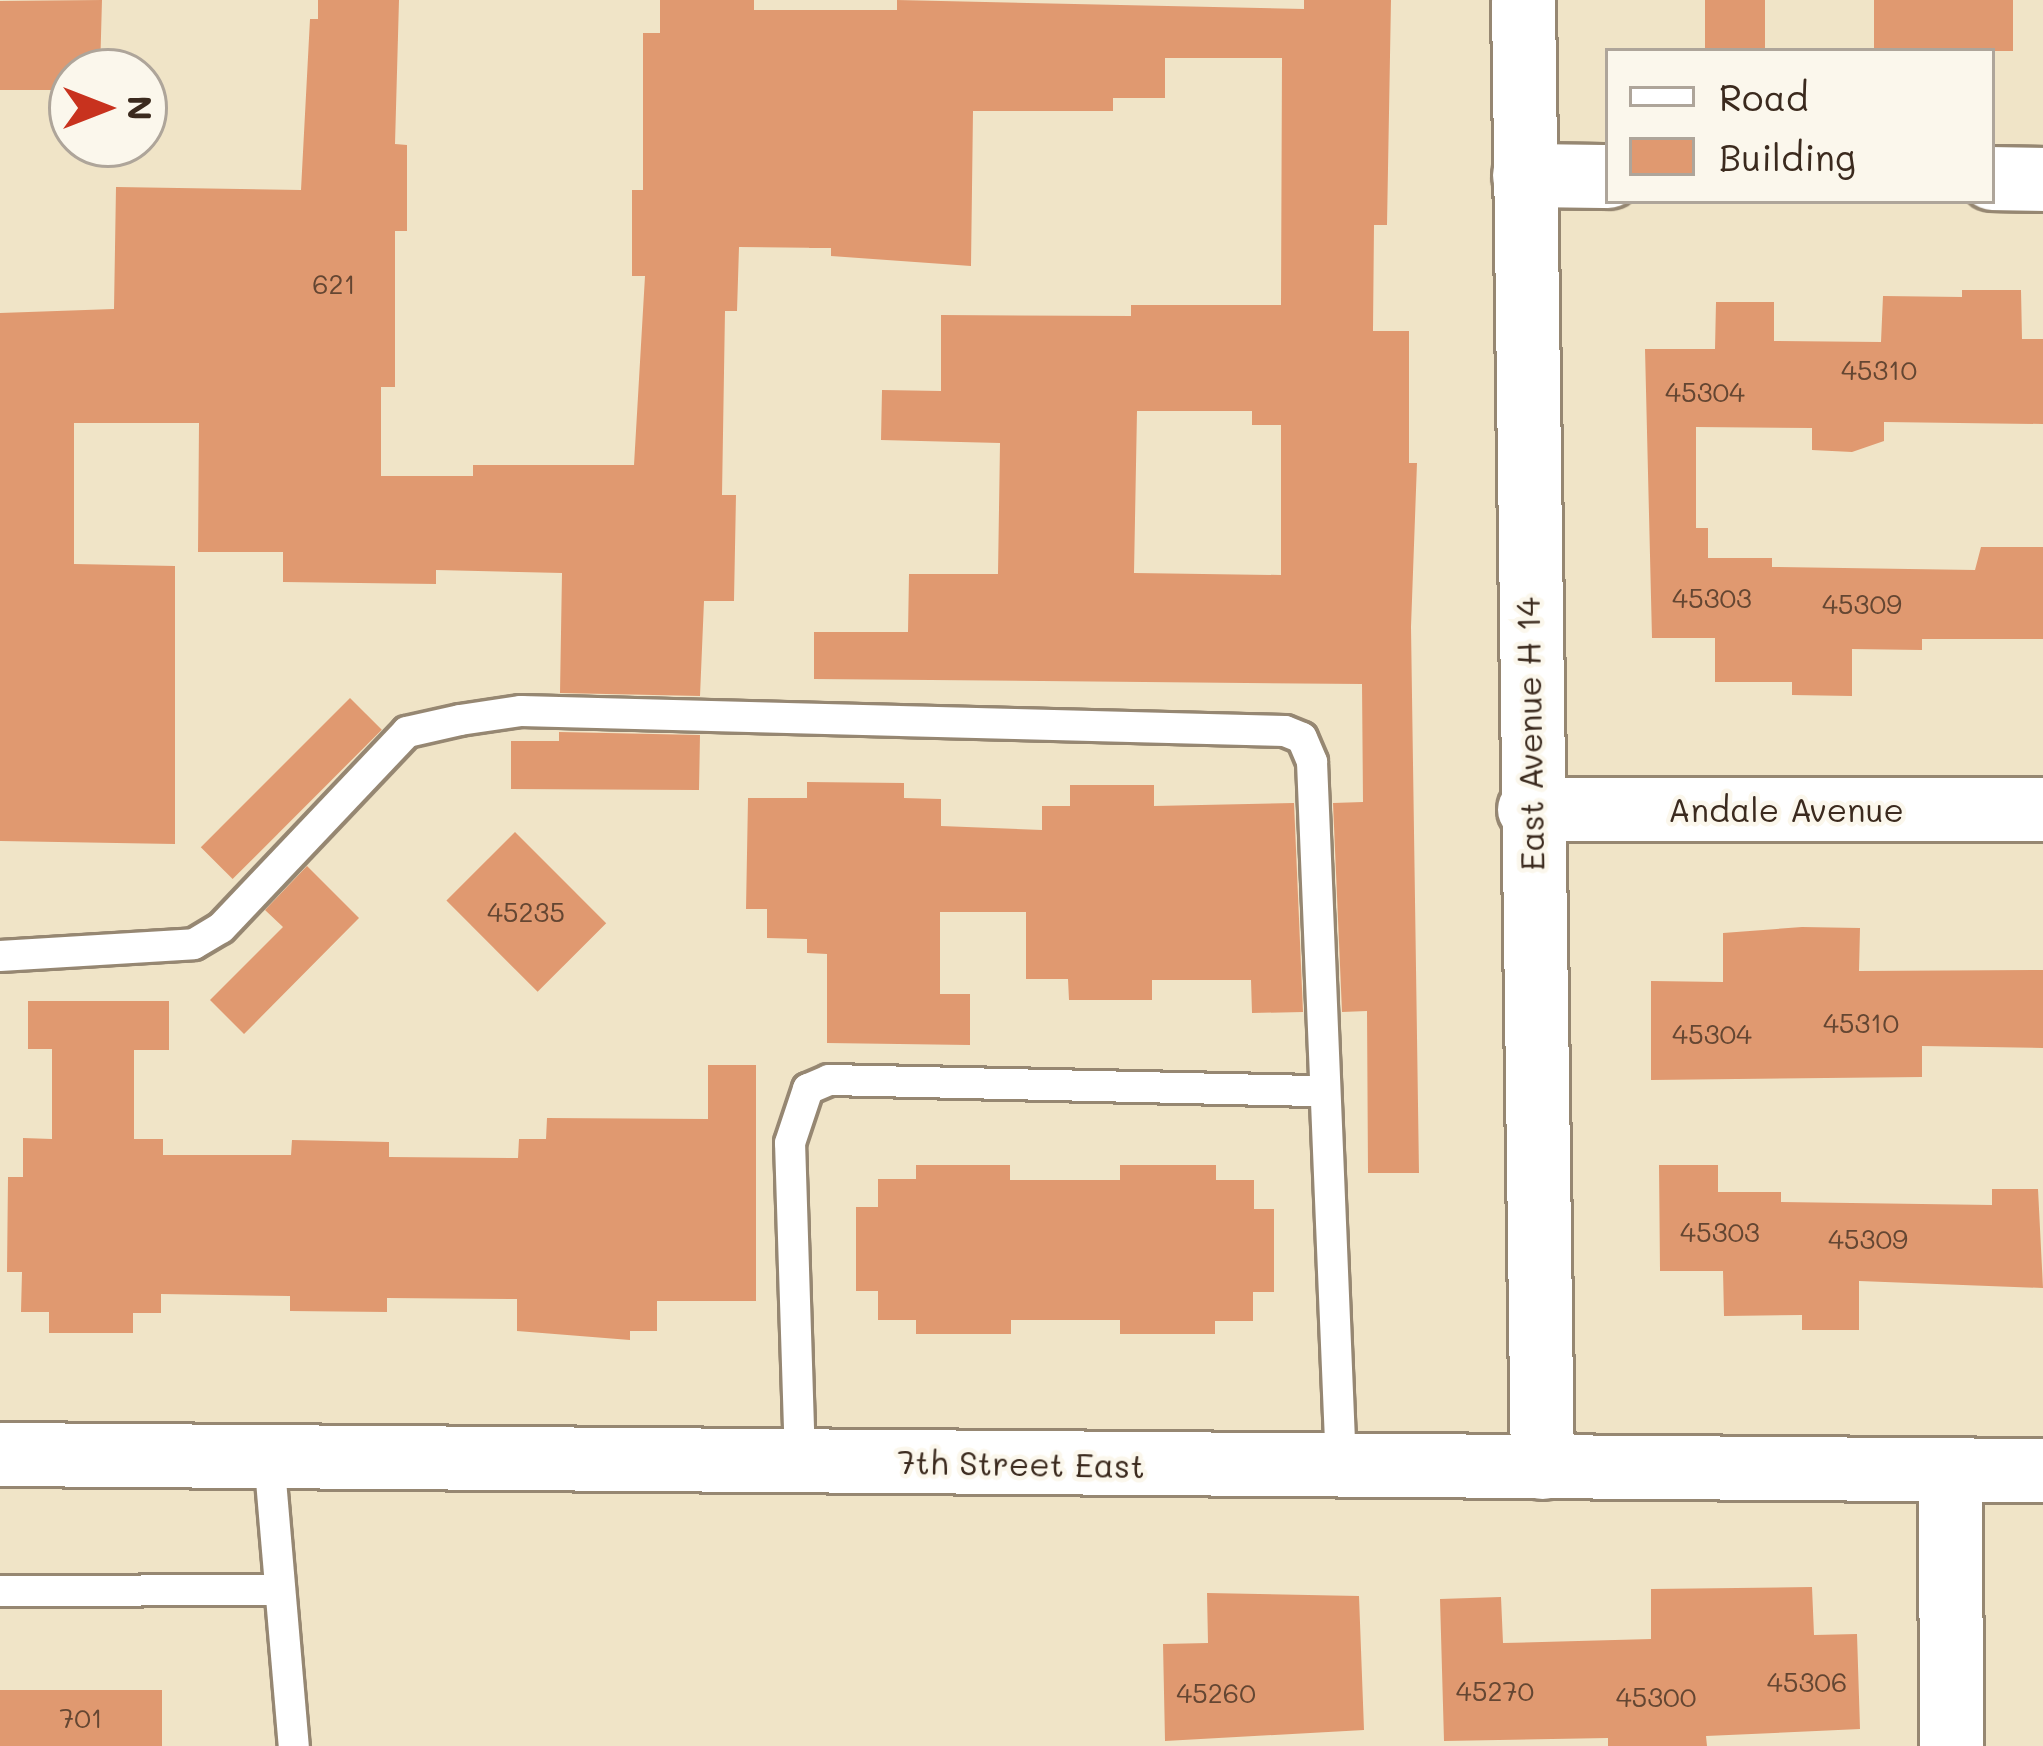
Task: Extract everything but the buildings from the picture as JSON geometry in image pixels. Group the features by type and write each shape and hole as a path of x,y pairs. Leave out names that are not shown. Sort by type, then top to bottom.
{"street":[{"name":"East Avenue H 14","path":"1523,0 1529,808 1542,1467"},
{"path":"1524,176 1605,176"},
{"path":"1995,178 2043,178"},
{"name":"Andale Avenue","path":"1529,808 2043,809"},
{"name":"7th Street East","path":"0,1454 2043,1470"},
{"path":"1950,1470 1951,1746"}],"lane":[{"path":"0,956 194,944 221,928 407,732 460,721 521,711 1285,731 1303,738 1312,761 1341,1466"},
{"path":"800,1460 790,1143 808,1089 829,1080 1325,1091"},
{"path":"269,1457 294,1746"},
{"path":"0,1591 279,1590"}]}
